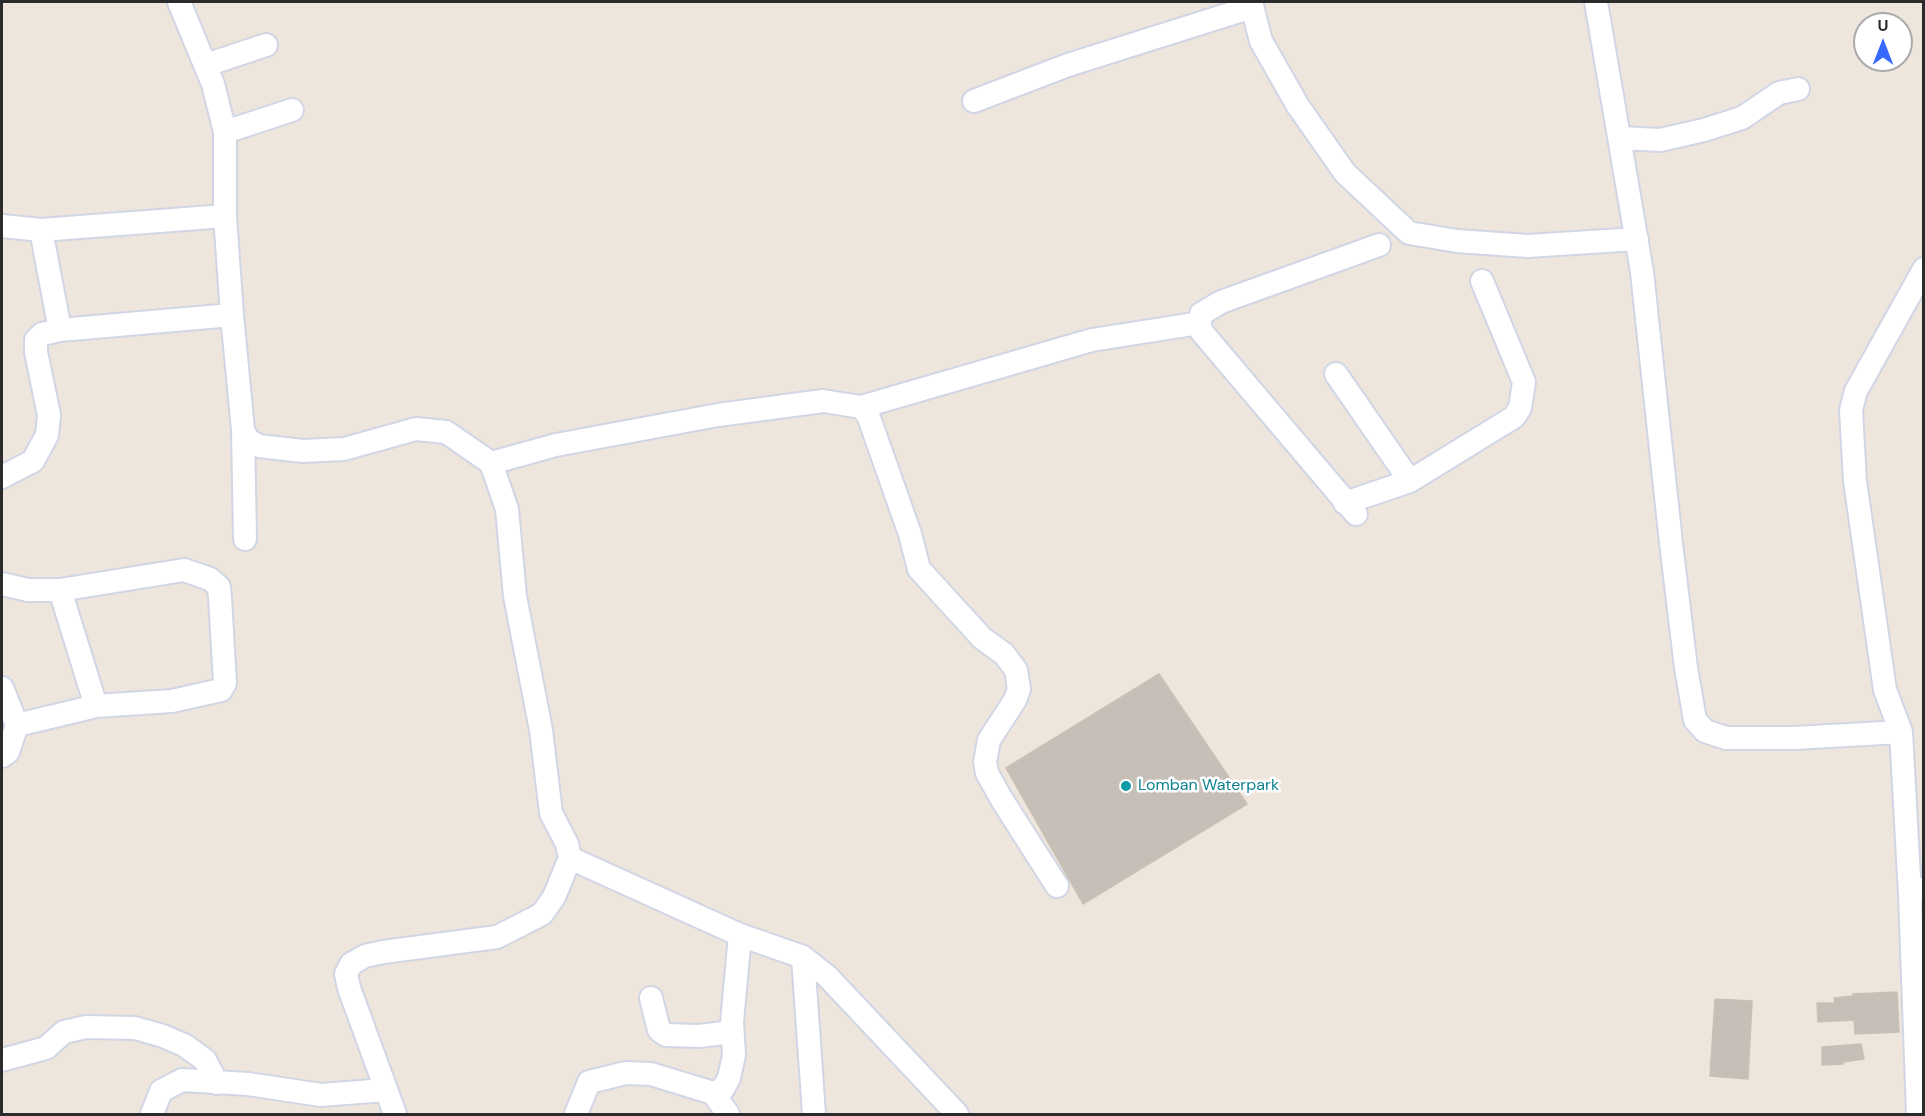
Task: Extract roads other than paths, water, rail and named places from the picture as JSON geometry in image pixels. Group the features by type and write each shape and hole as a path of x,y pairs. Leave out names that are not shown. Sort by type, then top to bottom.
{"street":[{"path":"179,2 206,65 225,132 225,216 243,430 245,539"},
{"path":"1596,2 1637,239 1686,668 1695,720 1705,731 1726,738 1794,738 1901,732"},
{"path":"974,101 1068,65 1252,4 1261,41 1298,106 1346,173 1409,233 1457,241 1528,246 1637,239"},
{"path":"206,65 266,45"},
{"path":"1621,138 1660,140 1704,130 1742,118 1779,93 1798,89"},
{"path":"225,132 292,110"},
{"path":"2,226 41,230 225,216"},
{"path":"41,230 60,330"},
{"path":"1379,245 1221,302 1201,314 1200,323 1201,331 1242,376 1350,508 1410,481 1514,417 1520,408 1524,382 1482,281"},
{"path":"1918,1114 1917,892 1901,732 1885,690 1855,481 1851,410 1856,391 1923,269"},
{"path":"2,477 33,461 47,435 49,415 36,352 36,340 42,334 60,330 232,315"},
{"path":"491,463 556,445 718,415 824,401 861,407 1092,340 1200,323"},
{"path":"1336,374 1410,481"},
{"path":"861,407 868,415 910,534 919,569 952,607 982,638 1004,654 1016,670 1019,689 1015,700 989,740 985,762 987,772 1002,800 1057,886"},
{"path":"243,430 248,440 259,446 303,451 344,449 416,429 446,432 491,463 507,509 515,596 541,730 551,813 567,844 570,858 554,897 542,914 497,937 383,952 365,956 351,964 346,974 349,987 394,1114"},
{"path":"2,584 28,590 60,590 184,570 198,573 219,586 225,683 222,690 172,701 96,706 17,725"},
{"path":"60,590 96,706"},
{"path":"2,688 17,725 8,752 2,756"},
{"path":"570,858 740,935 802,957 827,976 957,1114"},
{"path":"651,998 659,1030 666,1035 699,1036 732,1032 740,935"},
{"path":"802,957 814,1114"},
{"path":"713,1093 723,1089 729,1078 734,1055 732,1022"},
{"path":"2,1060 46,1048 64,1032 86,1027 135,1028 184,1045 205,1060 217,1083"},
{"path":"576,1114 589,1082 626,1073 651,1074 713,1093 728,1114"},
{"path":"152,1114 161,1091 182,1080 248,1084 321,1095 385,1090"}],"place":[{"name":"Lomban Waterpark","path":"1126,786"}]}
